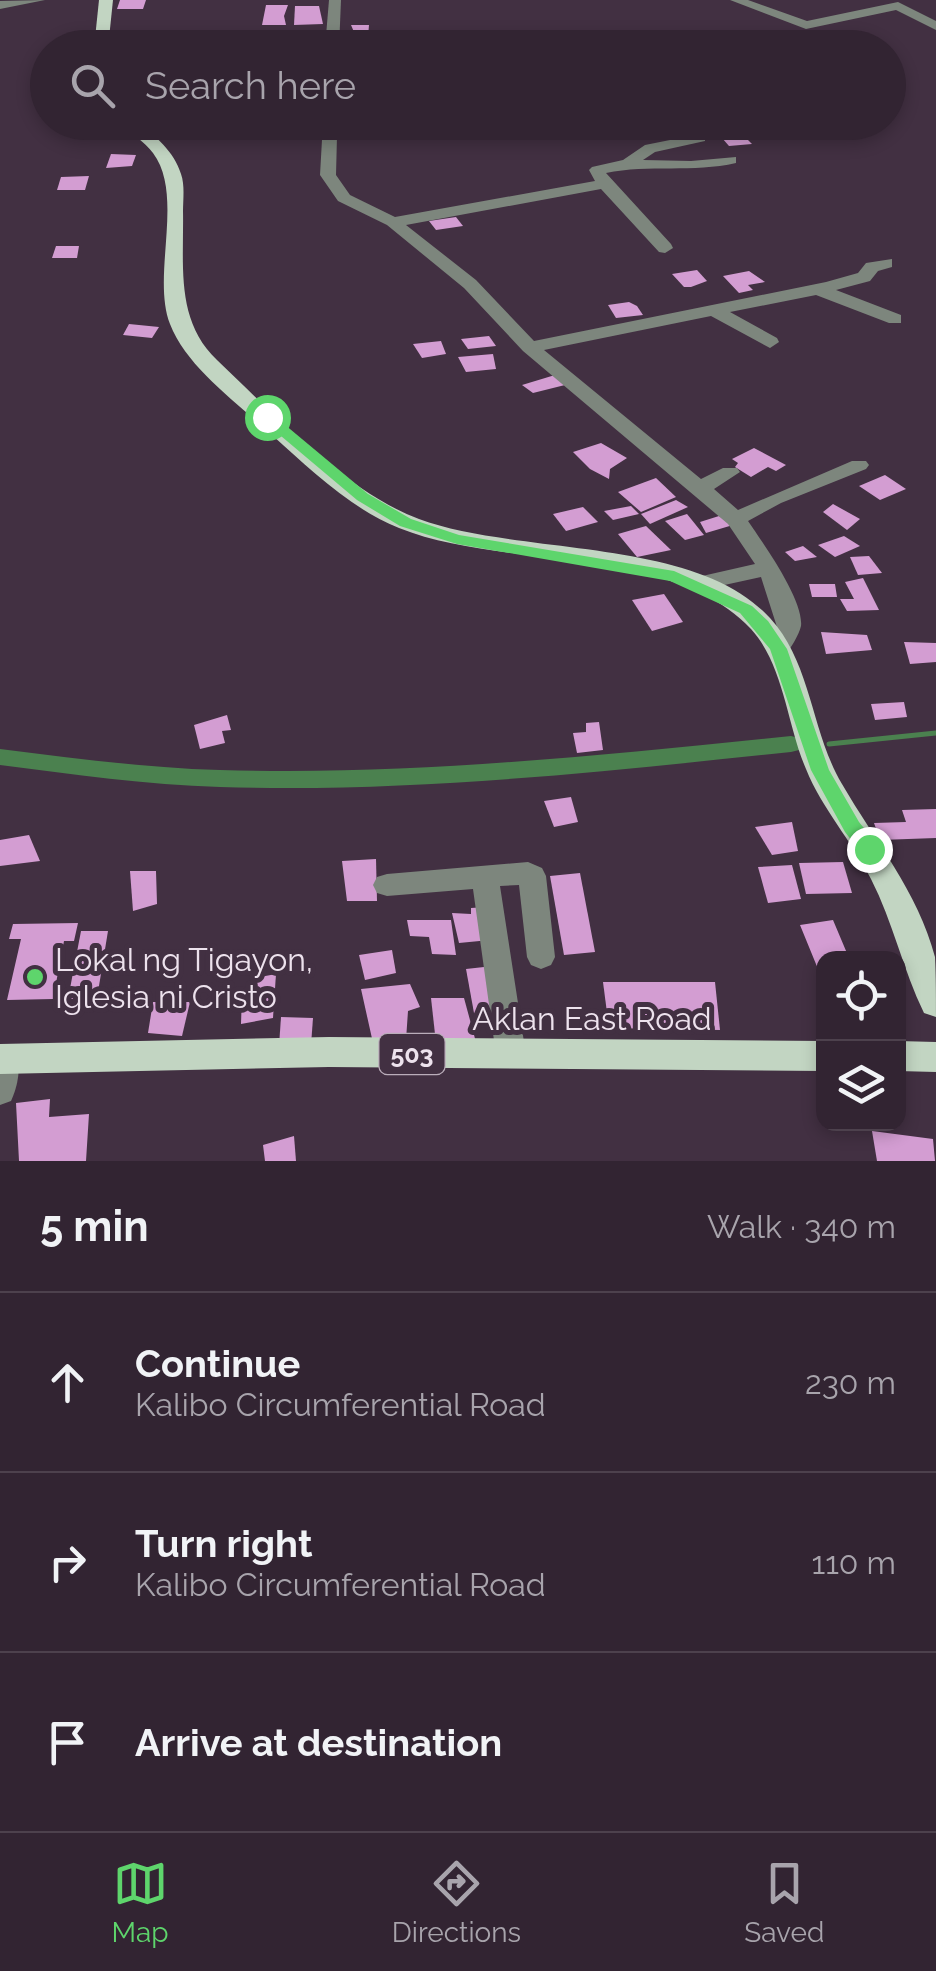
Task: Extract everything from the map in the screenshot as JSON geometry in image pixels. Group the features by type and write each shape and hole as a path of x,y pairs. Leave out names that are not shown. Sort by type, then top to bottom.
{"main road":[{"path":"104,30 106,0"},
{"path":"149,140 160,150 174,176 176,321 207,362 343,482 383,511 445,536 631,567 697,584 746,610 762,624 778,649 820,770 852,827 880,865 936,1003"},
{"name":"Aklan East Road","path":"2,1070 329,1052 816,1056"},
{"path":"906,1056 936,1057"}],"street":[{"path":"0,6 38,0"},
{"path":"333,30 335,0"},
{"path":"736,0 813,26 898,4 936,26"},
{"path":"753,7 782,2"},
{"path":"329,140 328,176 344,198 393,222 470,284 530,347 736,519 768,568 789,627 778,649"},
{"path":"628,164 650,148 690,140"},
{"path":"665,248 596,170 628,164 691,166 731,160"},
{"path":"393,222 605,184"},
{"path":"530,347 864,278 872,267 886,263"},
{"path":"814,288 895,320"},
{"path":"712,309 770,342"},
{"path":"736,519 774,499 859,466"},
{"path":"698,489 730,472"},
{"path":"697,584 768,568"},
{"path":"386,886 485,876 532,876 540,958"},
{"path":"485,876 511,1055"}],"building":[{"path":"120,0 146,0 143,9 117,9"},
{"path":"266,5 288,5 286,25 262,25"},
{"path":"295,6 319,6 323,24 294,25"},
{"path":"351,25 369,25 369,30 353,30"},
{"path":"724,140 748,140 752,144 729,146"},
{"path":"111,154 136,155 132,166 106,168"},
{"path":"89,176 85,190 57,190 61,177"},
{"path":"456,217 463,226 436,230 429,221"},
{"path":"56,246 79,246 77,258 52,258"},
{"path":"697,270 707,281 691,287 684,287 672,274"},
{"path":"749,271 765,282 748,285 753,290 739,293 723,276"},
{"path":"629,302 643,315 616,318 608,305"},
{"path":"129,324 159,327 152,338 123,335"},
{"path":"489,336 496,346 468,349 461,339"},
{"path":"441,341 446,354 422,358 413,344"},
{"path":"493,354 496,369 466,372 458,357"},
{"path":"555,375 565,385 533,393 522,385"},
{"path":"601,443 627,458 610,469 609,479 590,469 573,452"},
{"path":"754,448 786,465 776,471 768,467 751,477 735,467 738,463 732,459"},
{"path":"885,475 906,489 880,500 859,486"},
{"path":"656,478 676,497 641,512 618,492"},
{"path":"676,500 688,507 650,524 641,514"},
{"path":"833,504 860,519 847,530 823,512"},
{"path":"631,506 639,514 613,520 604,511"},
{"path":"583,507 598,522 566,531 553,514"},
{"path":"687,514 704,535 685,540 665,521"},
{"path":"719,516 733,525 706,533 700,522"},
{"path":"646,526 671,550 637,557 618,534"},
{"path":"844,536 860,546 835,557 818,545"},
{"path":"803,546 817,557 795,561 785,552"},
{"path":"869,556 882,573 858,575 850,557"},
{"path":"863,578 879,610 847,611 840,599 854,599 845,582"},
{"path":"809,584 835,584 837,597 812,597"},
{"path":"664,594 683,622 652,631 632,600"},
{"path":"821,632 867,635 872,650 826,654"},
{"path":"904,642 936,643 936,662 910,664"},
{"path":"904,702 907,717 875,720 871,704"},
{"path":"227,715 231,730 222,731 225,743 200,749 194,725"},
{"path":"599,722 603,750 577,753 573,733 586,732 586,723"},
{"path":"571,797 578,822 554,827 544,801"},
{"path":"936,809 936,838 880,840 874,823 906,822 902,810"},
{"path":"792,822 798,851 772,855 755,827"},
{"path":"29,835 40,861 0,866 0,840"},
{"path":"376,859 377,901 347,901 342,861"},
{"path":"843,862 852,893 806,894 799,863"},
{"path":"792,865 801,899 768,903 758,867"},
{"path":"130,871 156,871 157,904 133,911"},
{"path":"580,873 595,952 564,955 550,876"},
{"path":"486,907 490,940 459,943 452,913 471,914 471,908"},
{"path":"407,920 451,920 456,955 432,954 429,937 410,936"},
{"path":"833,920 846,951 816,951 816,964 800,925"},
{"name":"Lokal ng Tigayon, Iglesia ni Cristo","path":"78,923 74,941 64,941 53,999 7,1000 21,939 9,939 13,924"},
{"path":"81,931 108,931 97,998 68,999"},
{"path":"392,950 396,973 365,980 359,955"},
{"path":"493,966 502,1022 476,1024 466,969"},
{"path":"276,974 273,1018 241,1024 242,993 260,977"},
{"path":"603,982 715,982 720,1030 609,1028"},
{"path":"410,984 420,1007 408,1011 406,1040 373,1043 361,989"},
{"path":"431,998 464,998 477,1046 436,1043"},
{"path":"153,1002 190,1002 182,1036 148,1033"},
{"path":"281,1017 313,1018 311,1045 279,1046"},
{"path":"50,1099 49,1117 89,1114 86,1161 19,1161 16,1103"},
{"path":"872,1131 933,1139 935,1161 877,1161"},
{"path":"294,1136 296,1161 265,1161 263,1145"}],"waterway":[{"path":"829,744 936,733"},
{"path":"0,757 188,777 319,779 521,769 791,744"}],"place":[{"name":"Lokal ng Tigayon, Iglesia ni Cristo","path":"35,977"}],"route":[{"path":"267,417 362,497 406,522 457,539 674,576 722,595 746,610 762,624 778,649 820,770 869,849"}]}
